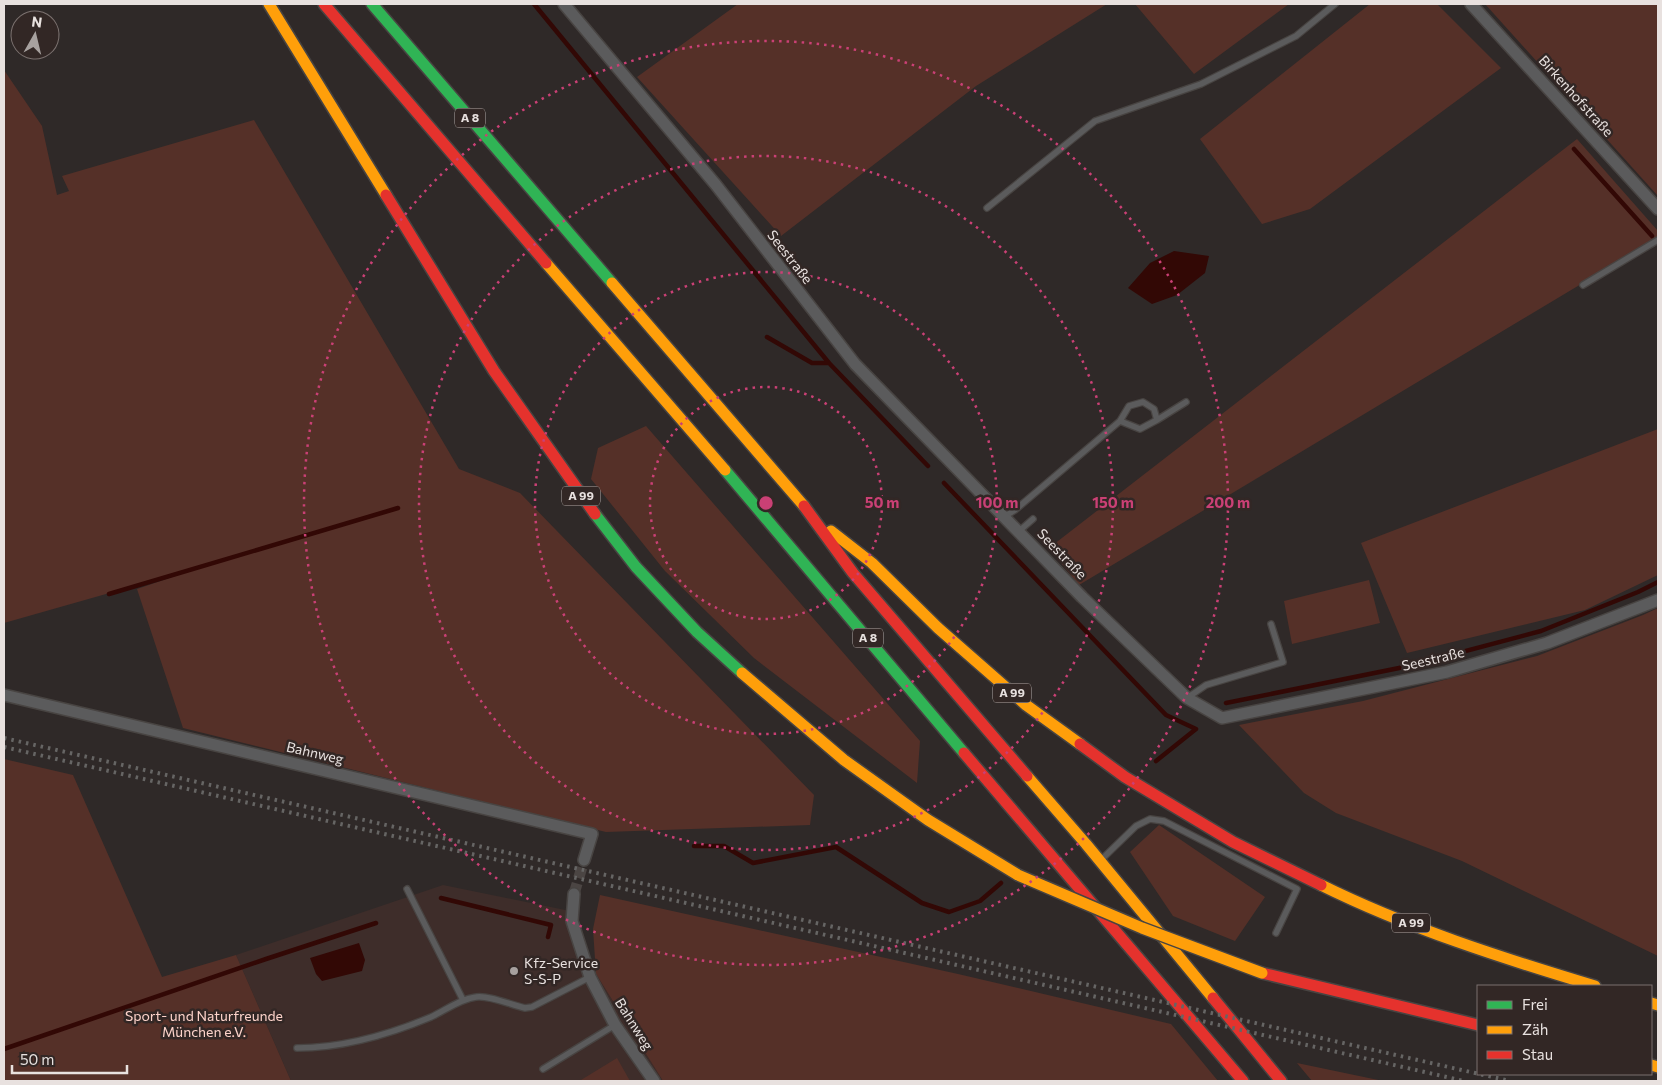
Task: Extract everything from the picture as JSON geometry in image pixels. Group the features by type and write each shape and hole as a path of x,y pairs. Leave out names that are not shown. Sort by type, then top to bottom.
{"highway":[{"name":"A 99","path":"269,4 494,370 579,492 636,567 697,632 765,694 844,760 928,820 1018,875 1142,928 1262,973 1477,1025"},
{"name":"A 8","path":"324,4 489,198 640,371 1243,1081"},
{"name":"A 8","path":"372,4 812,517 853,573 1100,861 1281,1081"},
{"name":"A 99","path":"812,517 872,563 938,628 1026,706 1125,777 1233,842 1358,903 1459,942 1592,985"}],"street":[{"name":"Seestraße","path":"564,4 716,186 854,364 1082,597 1186,698 1222,718 1437,674 1547,643 1658,600"},
{"name":"Birkenhofstraße","path":"1471,4 1658,209"},
{"name":"Bahnweg","path":"4,695 592,834 584,860"},
{"name":"Bahnweg","path":"574,894 572,921 590,978 615,1025 654,1081"}],"lane":[{"path":"987,208 1096,121 1201,84 1296,36 1335,4"},
{"path":"1583,285 1658,240"},
{"path":"1004,517 1015,510 1120,421 1130,406 1143,402 1154,409 1157,420"},
{"path":"1120,421 1140,429 1186,402"},
{"path":"1018,532 1033,520"},
{"path":"1186,698 1206,685 1283,662 1271,624"},
{"path":"1100,861 1136,826 1150,819 1164,821 1297,889 1276,933"},
{"path":"407,890 463,1000"},
{"path":"297,1048 336,1046 376,1037 431,1016 463,1000 478,996 525,1008 532,1007 590,978"},
{"path":"543,1070 615,1025"}],"shaded area":[{"path":"1174,251 1209,256 1205,273 1177,295 1152,304 1128,288 1150,263"},
{"path":"443,885 575,912 596,974 663,1081 291,1081 236,955"},
{"path":"359,943 365,960 362,971 322,981 316,974 310,958"}],"green space":[{"path":"738,4 1107,4 976,86 781,236 637,77"},
{"path":"1135,4 1289,4 1194,74"},
{"path":"1370,4 1437,4 1501,68 1310,209 1262,224 1200,139"},
{"path":"1485,4 1658,4 1658,196"},
{"path":"4,70 42,126 57,195 69,191 62,176 254,120 459,469 520,493 814,795 810,825 606,832 183,728 137,589 208,565 4,623"},
{"path":"1577,139 1658,231 1658,238 1079,585 1049,548"},
{"path":"646,426 920,741 917,783 754,658 665,571 591,479 598,448"},
{"path":"1658,429 1658,575 1585,610 1407,653 1361,543"},
{"path":"1369,580 1380,623 1292,644 1284,601"},
{"path":"1658,608 1658,956 1462,861 1336,813 1304,793 1239,725 1363,701 1537,656"},
{"name":"Sport- und Naturfreunde München e.V.","path":"4,759 73,775 162,977 236,955 291,1081 4,1081"},
{"path":"1159,825 1265,897 1235,941 1173,916 1130,852"},
{"path":"600,895 958,974 1171,1024 1218,1081 663,1081 596,974 593,929"},
{"path":"617,1058 630,1081 581,1080"},
{"path":"1297,1063 1383,1081 1312,1081"}],"waterway":[{"path":"534,4 829,363"},
{"path":"1574,149 1652,236"},
{"path":"767,337 812,363 829,363 928,466"},
{"path":"944,483 1166,715 1196,729 1156,761"},
{"path":"109,594 398,508"},
{"path":"1226,703 1409,666 1541,631 1658,582"},
{"path":"694,846 724,846 753,863 836,847 922,903 949,912 980,901 1001,883"},
{"path":"441,898 551,925 548,937"},
{"path":"4,1049 376,923"}],"tunnel":[{"path":"574,894 584,860"}],"railway":[{"path":"4,738 1477,1073"},
{"path":"4,747 1464,1081"},
{"path":"1484,1075 1510,1081"}],"traffic: fast":[{"path":"372,4 612,283"},
{"path":"725,470 964,753"},
{"path":"595,514 636,567 697,632 742,673"}],"traffic: slow":[{"path":"269,4 386,195"},
{"path":"546,263 725,470"},
{"path":"612,283 804,506"},
{"path":"831,531 872,563 938,628 1026,705 1080,744"},
{"path":"742,673 844,760 928,820 1018,875"},
{"path":"1027,776 1086,844 1213,998"},
{"path":"1018,875 1142,928 1262,973"},
{"path":"1321,885 1387,915 1456,941 1592,985"},
{"path":"1652,1003 1658,1005"},
{"path":"1652,1065 1658,1067"}],"traffic: jam":[{"path":"324,4 546,263"},
{"path":"386,195 494,371 595,514"},
{"path":"804,506 853,573 1027,776"},
{"path":"1080,744 1125,777 1233,842 1321,885"},
{"path":"964,753 1243,1081"},
{"path":"1262,973 1477,1025"},
{"path":"1213,998 1281,1081"}],"place":[{"name":"Kfz-Service S-S-P","path":"514,971"}]}
